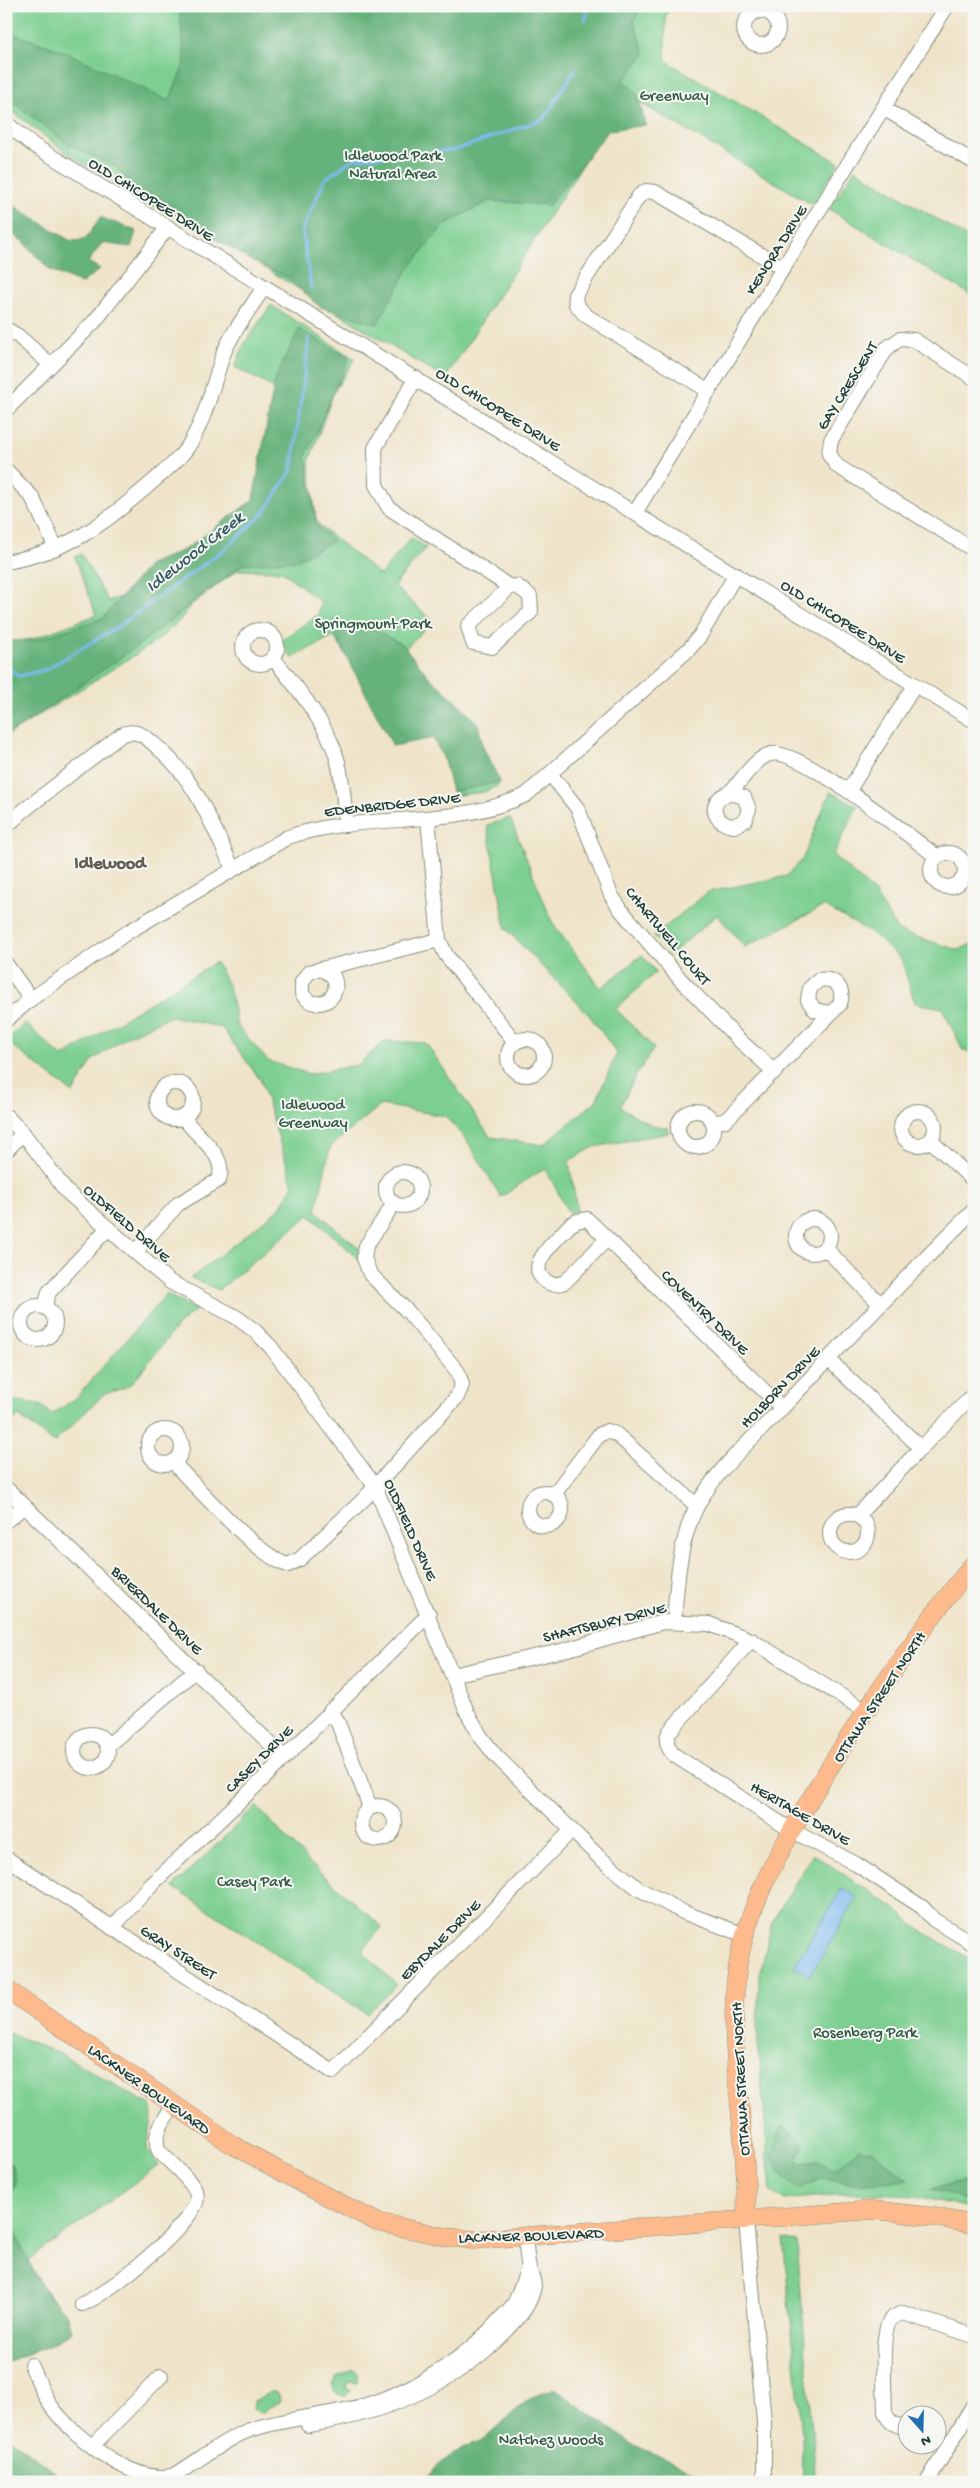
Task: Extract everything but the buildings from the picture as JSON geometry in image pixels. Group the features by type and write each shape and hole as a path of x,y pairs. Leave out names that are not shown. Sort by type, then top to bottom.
{"main road":[{"name":"OTTAWA STREET NORTH","path":"746,2220 733,2020 736,1977 745,1935 762,1890 791,1830 864,1710 922,1629 974,1563"},
{"name":"LACKNER BOULEVARD","path":"6,1989 243,2151 377,2222 446,2237 474,2240 525,2238 874,2210 935,2217 974,2225"}],"street":[{"name":"KENORA DRIVE","path":"635,513 784,268 947,6"},
{"path":"883,108 974,162"},
{"name":"OLD CHICOPEE DRIVE","path":"6,123 34,145 974,721"},
{"path":"709,391 585,315 576,304 576,295 639,196 646,191 655,192 784,268"},
{"path":"6,410 95,321 168,227"},
{"path":"6,562 28,558 71,543 109,520 175,462 191,442 209,404 224,353 264,287"},
{"path":"6,329 18,336 50,364"},
{"name":"GAY CRESCENT","path":"974,378 914,340 900,339 887,348 830,440 829,454 837,466 974,550"},
{"path":"416,378 375,448 376,484 389,508 510,587 517,586 530,596 531,612 492,647 473,643 468,626 510,587"},
{"path":"6,470 32,497 56,548"},
{"name":"EDENBRIDGE DRIVE","path":"6,1020 31,999 128,932 288,837 306,831 346,824 428,818 477,812 502,807 526,796 689,649 700,636 736,574"},
{"path":"272,658 329,739 336,755 342,783 346,824"},
{"path":"848,790 916,685"},
{"path":"6,827 23,811 121,735 134,732 143,735 175,762 186,776 233,869"},
{"path":"730,793 762,758 771,754 784,753 848,790 938,857"},
{"name":"CHARTWELL COURT","path":"551,774 578,810 611,895 621,910 687,986 738,1040 775,1072"},
{"path":"428,818 439,940 446,955 515,1042"},
{"path":"322,969 439,940"},
{"path":"6,964 31,999"},
{"path":"713,1123 726,1120 775,1072 830,1013"},
{"name":"OLDFIELD DRIVE","path":"6,1116 23,1133 66,1191 135,1252 170,1282 236,1317 255,1331 270,1346 375,1486 429,1614 452,1675 481,1737 496,1756 571,1832 639,1889 686,1913 745,1935"},
{"path":"135,1252 178,1204 219,1180 221,1164 217,1156 183,1117"},
{"path":"6,1151 23,1133"},
{"path":"930,1140 974,1181"},
{"path":"174,1462 258,1546 276,1562 288,1565 300,1559 363,1500 458,1397 462,1385 458,1372 409,1313 370,1274 364,1258 366,1246 394,1204"},
{"name":"HOLBORN DRIVE","path":"674,1621 677,1577 686,1535 697,1506 726,1466 880,1304 974,1210"},
{"name":"COVENTRY DRIVE","path":"606,1240 565,1282 557,1285 548,1283 537,1270 538,1261 570,1225 577,1221 587,1220 782,1408"},
{"path":"45,1306 49,1292 108,1228"},
{"path":"824,1248 880,1304"},
{"path":"828,1359 921,1448"},
{"path":"857,1516 974,1394"},
{"path":"554,1494 599,1436 607,1431 616,1434 697,1506"},
{"name":"BRIERDALE DRIVE","path":"6,1488 284,1757"},
{"path":"6,1521 24,1506"},
{"name":"CASEY DRIVE","path":"112,1928 149,1887 264,1780 284,1757 429,1614"},
{"name":"SHAFTSBURY DRIVE","path":"452,1675 561,1651 652,1625 674,1621 710,1624 751,1640 864,1710"},
{"name":"HERITAGE DRIVE","path":"751,1640 669,1732 666,1744 674,1755 791,1830 856,1864 922,1907 934,1920 974,1944"},
{"path":"107,1746 196,1670"},
{"path":"331,1710 338,1723 370,1807"},
{"name":"EBYDALE DRIVE","path":"332,2072 571,1832"},
{"name":"GRAY STREET","path":"6,1858 332,2072"},
{"name":"HERITAGE DRIVE","path":"922,1907 940,1912 974,1934"},
{"path":"82,2304 98,2298 118,2284 179,2226 196,2205 198,2196 195,2187 159,2151 156,2145 156,2137 174,2105"},
{"name":"OTTAWA STREET NORTH","path":"746,2220 764,2422 764,2482"},
{"path":"31,2365 53,2409 80,2436 124,2468 166,2478 175,2475 241,2434 278,2424 287,2418 317,2415 374,2402 427,2378 465,2354 514,2304 528,2267 525,2238"},
{"path":"898,2426 887,2419 885,2412 886,2329 892,2319 903,2313 974,2336"},
{"path":"93,2446 161,2376"},
{"path":"948,2437 974,2404"},
{"path":"927,2482 938,2456"}],"green space":[{"name":"Idlewood Park Natural Area","path":"6,6 672,6 666,15 665,60 839,163 813,205 627,95 445,379 182,217 163,211 74,158 6,107"},
{"name":"Idlewood Park Natural Area","path":"179,6 641,6 634,21 645,54 623,81 636,92 646,125 609,130 549,205 489,201 444,225 409,268 377,324 320,307 287,277 252,261 137,191 116,167 68,144 6,97 6,31 68,53 169,101 185,62"},
{"path":"855,169 974,242 974,297 829,209"},
{"path":"6,201 69,240 75,241 84,238 100,217 136,231 131,247 102,243 88,262 100,269 81,284 50,270 22,241 6,230"},
{"name":"Springmount Park","path":"271,305 355,359 334,391 309,462 316,518 319,525 380,575 411,538 426,547 394,586 433,621 405,649 474,732 499,785 484,792 457,795 438,728 386,711 333,636 292,658 281,640 318,615 321,602 282,571 238,570 192,604 180,620 154,643 6,736 6,643 32,639 96,615 75,557 81,554 108,601 132,593 255,503 277,390 235,367 244,344"},
{"path":"299,329 349,358 306,456 316,524 333,541 297,560 243,564 136,647 6,736 6,641 36,640 103,618 150,564 184,550 253,500 275,380"},
{"path":"331,627 372,628 403,645 430,678 478,724 483,747 500,782 452,792 443,757 433,738 393,746"},
{"path":"830,792 858,806 833,855 874,892 898,931 958,950 974,943 974,1055 963,1050 942,1008 915,1003 901,959 873,934 824,906 745,947 717,915 670,955 654,936 708,892 787,876 803,858"},
{"name":"Idlewood Greenway","path":"510,818 553,924 601,988 642,955 656,972 616,1009 654,1048 635,1077 620,1107 651,1125 668,1128 668,1133 594,1147 569,1161 577,1210 569,1214 545,1168 501,1197 468,1142 445,1116 381,1105 330,1147 316,1211 361,1250 359,1259 309,1215 219,1290 191,1278 279,1209 293,1185 261,1081 222,1028 171,1016 128,1036 93,1060 73,1093 6,1041 25,1023 62,1057 216,962 229,987 237,1026 268,1061 309,1074 357,1065 385,1041 426,1043 490,1137 543,1145 596,1101 617,1053 589,1015 506,929 487,825"},
{"path":"166,1294 196,1310 177,1326 133,1382 124,1388 104,1394 54,1443 19,1416 6,1429 7,1399 38,1404 53,1414 77,1397"},
{"name":"Casey Park","path":"256,1806 311,1864 382,1927 362,1951 397,1985 367,2014 173,1887"},
{"name":"Rosenberg Park","path":"813,1854 893,1907 920,1930 974,1961 974,2209 916,2196 856,2193 783,2200 771,2192 757,2031 759,1979 772,1922"},
{"path":"6,2032 61,2054 150,2105 152,2121 147,2150 159,2165 28,2260 43,2288 68,2316 72,2332 48,2346 6,2362 6,2235 26,2258 16,2234 8,2223 10,2198 16,2182 13,2166 6,2161"},
{"path":"782,2126 805,2145 797,2158 801,2163 817,2161 833,2169 847,2160 859,2148 871,2150 909,2180 854,2184 823,2178 801,2188 795,2186 783,2176 772,2157"},
{"path":"6,2161 12,2166 16,2182 10,2198 8,2223 38,2280 67,2317 72,2332 48,2346 6,2362"},
{"path":"974,2178 974,2203 931,2189"},
{"path":"783,2238 797,2242 815,2471 813,2482 803,2482 802,2435"},
{"path":"353,2369 358,2373 357,2383 348,2382 346,2388 351,2391 344,2396 335,2393 332,2384 337,2377"},
{"name":"Natchez Woods","path":"554,2388 632,2444 718,2482 419,2482 456,2451 482,2440 528,2400"},
{"path":"272,2391 279,2394 280,2402 268,2408 264,2413 256,2412 253,2408 254,2401"},
{"path":"6,2435 68,2482 6,2482"}],"water":[{"path":"842,1888 857,1897 810,1976 794,1967"}],"waterway":[{"name":"Idlewood Creek","path":"585,20 589,6"},
{"name":"Idlewood Creek","path":"311,288 302,230 325,179 353,159 455,150 544,119 575,70"},
{"name":"Idlewood Creek","path":"6,667 19,676 45,670 119,626 226,548 264,513 292,470 309,338"}],"district":[{"name":"Idlewood","path":"110,862"}],"park label":[{"name":"Greenway","path":"674,94"}]}
